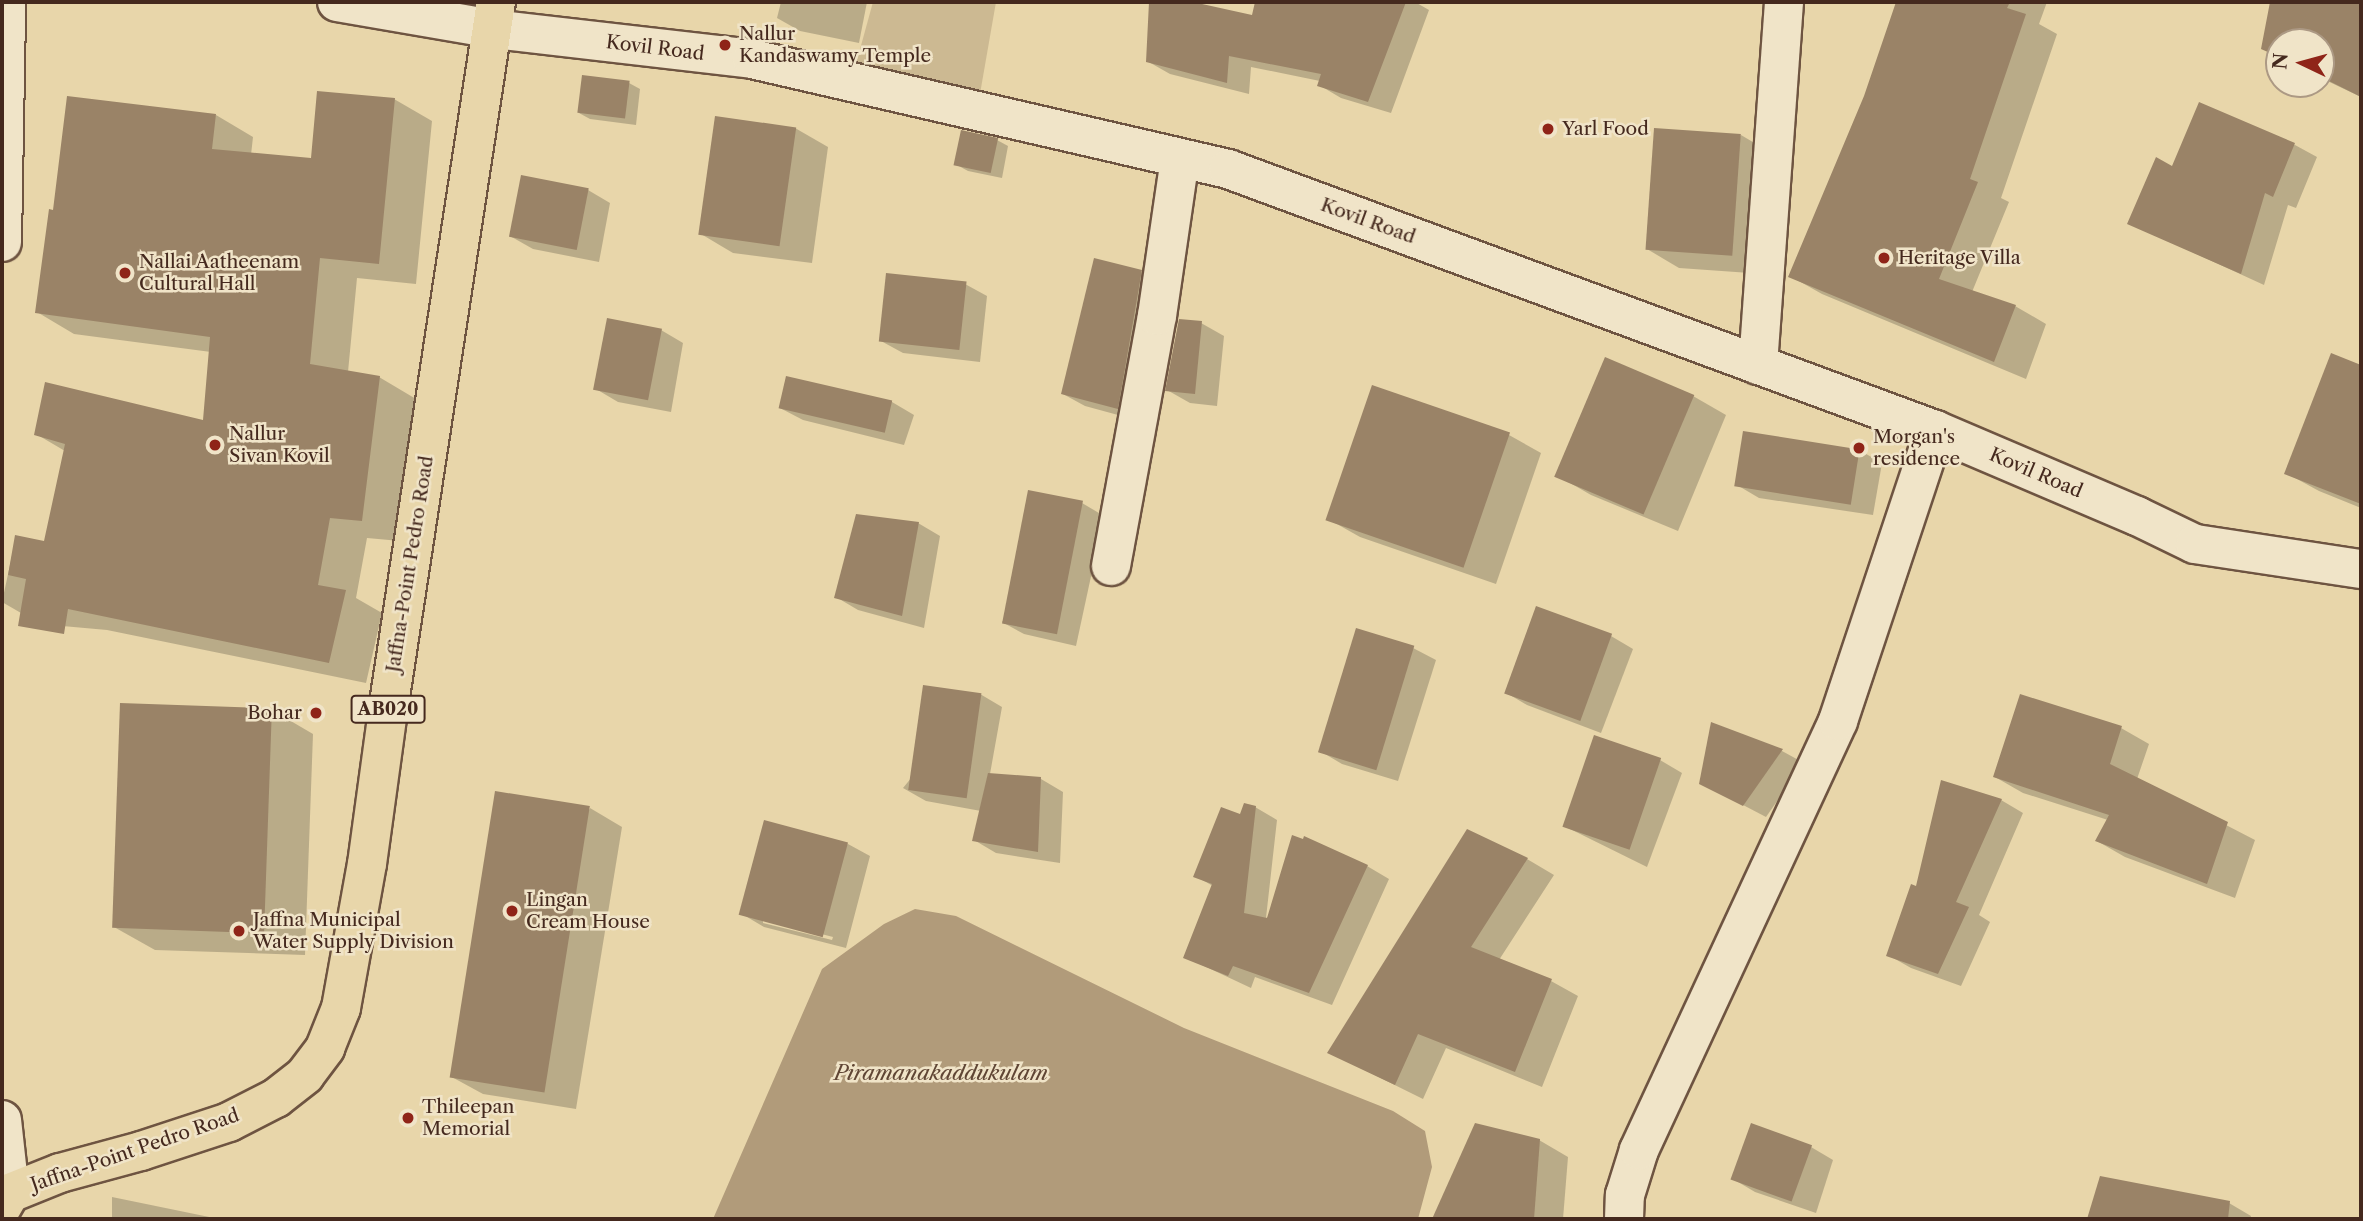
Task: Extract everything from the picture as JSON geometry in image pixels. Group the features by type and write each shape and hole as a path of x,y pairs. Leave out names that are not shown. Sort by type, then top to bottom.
{"main road":[{"name":"Jaffna-Point Pedro Road","path":"6,1200 60,1172 141,1151 229,1122 276,1098 305,1074 326,1048 341,1008 368,864 388,710 495,15"}],"street":[{"path":"2,242 6,2"},
{"name":"Kovil Road","path":"337,2 495,15 752,59 1227,169 1936,430 2137,516 2195,544 2361,569"},
{"path":"1758,365 1784,2"},
{"path":"1111,566 1157,316 1180,159"},
{"path":"1624,1219 1625,1195 1639,1150 1838,722 1936,430"},
{"path":"2,1120 6,1200"}],"shaded area":[{"path":"873,2 996,2 977,111 851,82"}],"water":[{"name":"Piramanakaddukulam","path":"915,909 956,916 1184,1028 1393,1111 1425,1131 1432,1167 1418,1219 713,1219 822,969 884,924"}],"building":[{"path":"1149,2 1193,2 1252,15 1255,2 1406,2 1368,102 1317,86 1321,74 1229,56 1227,83 1146,62"},
{"path":"1896,2 2010,2 2007,8 2026,14 1970,179 1978,182 1939,279 2016,305 1994,362 1788,277 1864,96"},
{"path":"2270,2 2361,2 2361,97 2335,84 2335,28 2265,28"},
{"path":"2265,28 2265,51 2261,49"},
{"path":"582,75 630,81 625,119 577,113"},
{"path":"317,91 395,98 379,264 320,258 310,364 380,376 362,521 330,518 318,585 346,590 329,663 68,609 64,634 18,626 26,579 8,575 15,535 44,541 65,444 34,435 45,382 203,420 210,337 35,313 49,209 53,210 67,96 216,114 212,149 311,158"},
{"path":"2199,102 2295,143 2273,197 2265,193 2241,274 2127,224 2156,157 2172,166"},
{"path":"715,116 796,127 780,246 698,235"},
{"path":"1654,128 1741,134 1732,256 1645,250"},
{"path":"961,130 998,138 991,173 954,165"},
{"path":"521,175 589,188 577,250 509,237"},
{"path":"1094,258 1142,270 1118,409 1061,394"},
{"path":"886,273 967,281 959,350 879,342"},
{"path":"607,318 662,329 648,400 593,390"},
{"path":"1179,319 1202,321 1195,394 1165,391"},
{"path":"2331,353 2361,365 2361,504 2284,474"},
{"path":"1605,357 1694,395 1643,515 1554,477"},
{"path":"786,376 892,401 885,433 779,408"},
{"path":"1372,385 1510,433 1463,568 1325,520"},
{"path":"1743,431 1860,449 1851,505 1734,486"},
{"path":"1028,490 1083,501 1057,634 1002,624"},
{"path":"856,514 919,522 902,616 834,598"},
{"path":"1536,606 1612,634 1580,721 1504,693"},
{"path":"1356,628 1414,646 1376,770 1318,752"},
{"path":"923,685 981,693 967,798 908,790"},
{"path":"2020,694 2122,726 2110,764 2228,822 2207,884 2095,841 2109,815 1993,777"},
{"path":"120,703 272,708 264,933 112,928"},
{"path":"1711,722 1783,749 1743,806 1699,784"},
{"path":"1594,735 1661,758 1630,850 1562,827"},
{"path":"988,773 1041,777 1038,852 972,841"},
{"path":"1941,780 2002,799 1956,902 1969,907 1938,974 1886,956 1911,884 1916,886"},
{"path":"495,791 590,806 544,1092 450,1077"},
{"path":"1244,803 1256,806 1244,913 1267,918 1292,835 1303,839 1304,836 1368,865 1309,993 1233,966 1228,976 1183,958 1212,884 1193,877 1221,807 1240,814"},
{"path":"764,820 848,843 823,937 739,915"},
{"path":"1467,829 1528,858 1471,947 1552,979 1515,1072 1418,1034 1395,1085 1327,1053"},
{"path":"1475,1123 1540,1139 1534,1219 1432,1219"},
{"path":"1751,1123 1812,1145 1792,1202 1730,1179"},
{"path":"2100,1176 2230,1201 2228,1219 2087,1219"}],"place":[{"name":"Nallur Kandaswamy Temple","path":"725,45"},
{"name":"Yarl Food","path":"1548,129"},
{"name":"Heritage Villa","path":"1884,258"},
{"name":"Nallai Aatheenam Cultural Hall","path":"125,273"},
{"name":"Nallur Sivan Kovil","path":"215,445"},
{"name":"Morgan's residence","path":"1859,448"},
{"name":"Bohar","path":"316,713"},
{"name":"Lingan Cream House","path":"512,911"},
{"name":"Jaffna Municipal Water Supply Division","path":"239,931"},
{"name":"Thileepan Memorial","path":"408,1118"}]}
